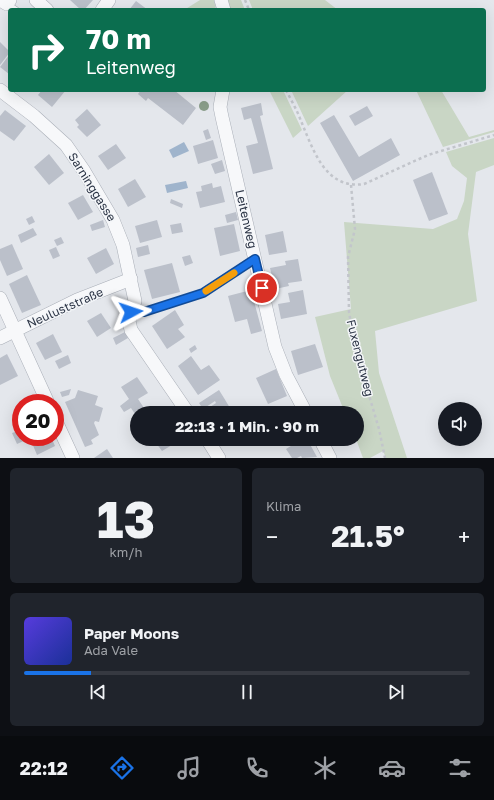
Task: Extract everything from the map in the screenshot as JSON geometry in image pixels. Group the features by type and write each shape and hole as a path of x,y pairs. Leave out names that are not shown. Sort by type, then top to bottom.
{"street":[{"path":"36,0 45,8"},
{"name":"Leitenweg","path":"223,92 220,107 275,347 286,375 302,406"},
{"name":"Sarninggasse","path":"1,93 34,116 66,145 84,171 113,220 123,245 135,301 128,321 130,330 183,406"},
{"name":"Neuluststraße","path":"0,338 77,300 131,279"},
{"path":"0,298 44,394"},
{"path":"64,438 73,458"},
{"path":"211,446 219,458"},
{"path":"324,446 330,458"}],"lane":[{"path":"131,312 144,312 203,293 255,259"}],"path":[{"path":"287,92 317,159 332,176 351,185 364,184 428,155 494,135"},
{"name":"Fuxengutweg","path":"351,185 355,229 348,257 348,312 355,348 379,429 385,458"}],"green space":[{"path":"200,0 214,0 216,8 187,8"},
{"path":"225,0 241,0 244,8 227,8"},
{"path":"249,0 325,0 335,8 252,8"},
{"path":"270,92 284,92 302,130 293,138"},
{"path":"292,92 346,92 308,126"},
{"path":"417,92 442,92 469,137 494,130 494,132 443,147"},
{"path":"494,138 494,165 476,172 468,234 477,301 375,331 379,373 407,458 386,458 383,451 370,458 363,458 359,446 364,446 364,406 342,406 330,376 315,317 351,309 344,222 433,229 457,219 464,201 467,178 452,166 446,152"}],"water":[{"path":"184,142 189,151 173,158 169,150"},
{"path":"186,181 188,188 167,193 165,185"}],"building":[{"path":"70,0 93,0 86,8 79,8"},
{"path":"136,1 145,8 131,8"},
{"path":"0,42 8,50 8,55 0,65"},
{"path":"8,57 8,73 0,67"},
{"path":"40,92 64,92 52,107 38,95"},
{"path":"140,92 176,92 196,108 183,125 148,98 146,101 138,94"},
{"path":"261,103 263,115 260,116 273,169 253,174 246,146 258,143 251,118 244,120 241,108"},
{"path":"367,106 373,116 355,126 349,116"},
{"path":"87,109 101,125 87,137 77,127 79,125 75,120"},
{"path":"5,110 26,126 14,141 0,131 0,116"},
{"path":"334,115 359,157 391,138 400,155 353,181 320,123"},
{"path":"208,129 211,138 206,140 203,131"},
{"path":"213,140 218,158 198,164 193,146"},
{"path":"116,144 126,158 108,170 98,156"},
{"path":"49,154 64,173 49,185 34,167"},
{"path":"222,160 225,171 215,174 211,164"},
{"path":"432,172 448,214 429,221 413,180"},
{"path":"135,179 146,197 128,207 118,189"},
{"path":"212,183 213,188 221,186 225,202 200,208 196,192 202,191 201,186"},
{"path":"83,195 93,212 78,220 68,203"},
{"path":"171,199 183,204 182,208 170,203"},
{"path":"236,212 238,220 227,223 225,215"},
{"path":"32,216 35,222 29,225 26,219"},
{"path":"103,220 105,227 92,231 90,225"},
{"path":"157,220 162,237 140,243 135,226"},
{"path":"181,223 183,232 172,234 170,225"},
{"path":"234,224 240,251 220,256 214,228"},
{"path":"33,228 37,235 21,243 18,235"},
{"path":"283,231 287,252 269,255 265,235"},
{"path":"61,237 64,243 57,246 54,240"},
{"path":"12,244 23,269 7,276 0,260 0,249"},
{"path":"148,245 150,254 138,257 136,248"},
{"path":"56,247 60,256 53,259 49,250"},
{"path":"106,248 114,264 96,274 87,258"},
{"path":"190,255 193,263 185,266 182,257"},
{"path":"298,259 302,281 288,283 289,286 275,289 270,268 286,265 285,261"},
{"path":"172,263 180,292 152,299 144,270"},
{"path":"27,275 41,305 22,313 9,284"},
{"path":"251,290 262,331 251,334 247,319 235,322 228,296"},
{"path":"303,290 307,314 281,319 278,304 290,302 288,293"},
{"path":"175,310 184,325 178,329 185,337 167,349 152,326"},
{"path":"101,313 111,328 97,337 87,321"},
{"path":"125,332 128,338 116,345 113,338"},
{"path":"53,334 62,352 45,360 36,343"},
{"path":"315,344 323,367 298,375 291,351"},
{"path":"195,345 197,349 191,353 189,349"},
{"path":"7,354 18,376 0,385 0,358"},
{"path":"68,355 71,363 59,369 55,361"},
{"path":"191,356 201,370 209,365 220,380 198,395 178,366"},
{"path":"276,369 287,396 268,404 256,378"},
{"path":"137,377 148,393 138,399 143,406 130,406 130,409 124,412 120,406 129,399 121,387"},
{"path":"71,389 69,395 64,396 64,394 61,394 60,392"},
{"path":"78,390 98,396 95,405 103,408 99,422 95,421 94,423 99,435 91,440 93,444 85,447 65,402 75,398"},
{"path":"219,390 229,406 212,406 216,403 215,401 208,406 201,406 199,403"},
{"path":"33,446 55,446 37,455"},
{"path":"158,446 170,446 162,451"},
{"path":"291,446 311,446 317,457 302,458 301,456 292,458 286,449"},
{"path":"107,449 113,458 94,458"}],"slow traffic":[{"path":"206,291 234,273"}],"route":[{"path":"131,312 144,312 203,293 255,259 262,288"}]}
